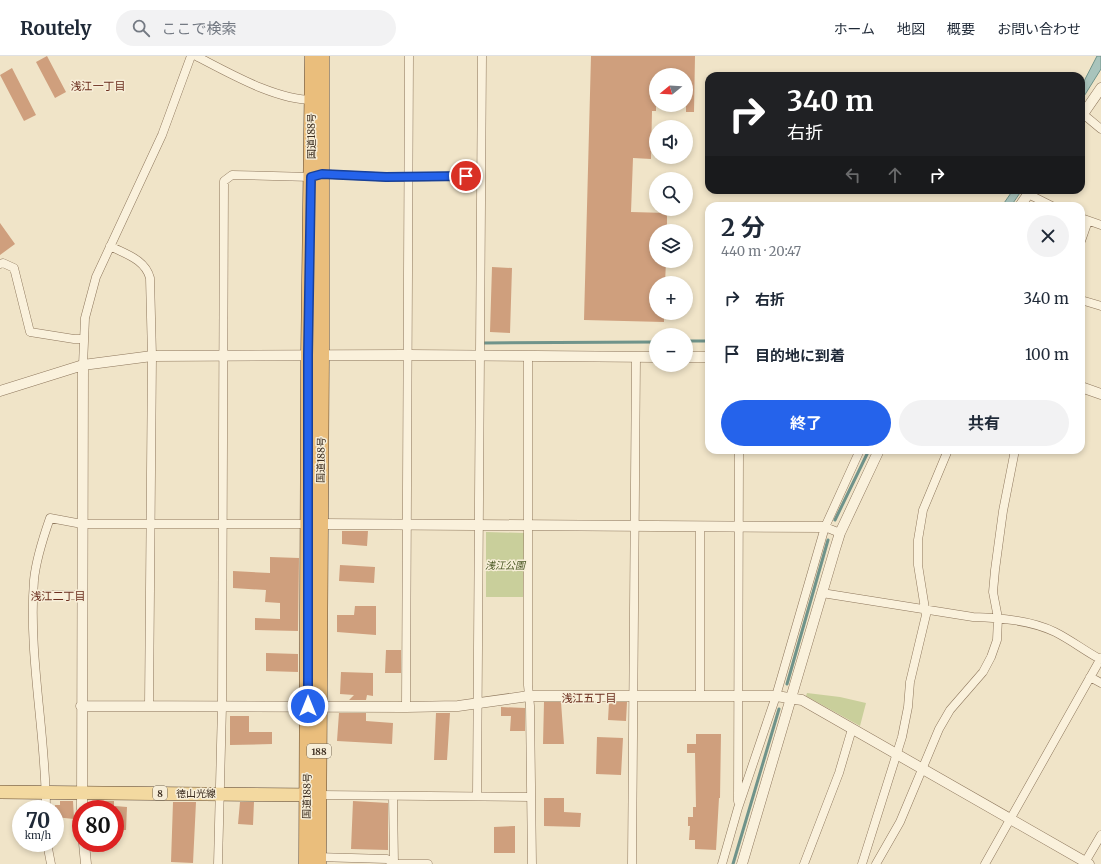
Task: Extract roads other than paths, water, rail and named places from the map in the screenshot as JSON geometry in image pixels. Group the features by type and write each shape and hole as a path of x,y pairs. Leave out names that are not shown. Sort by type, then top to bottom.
{"highway":[{"name":"国道188号","path":"312,56 317,100"},
{"name":"国道188号","path":"313,860 314,524 308,355 316,176 317,100 322,56"},
{"name":"国道188号","path":"314,524 322,355 316,176"}],"main road":[{"name":"徳山光線","path":"0,792 313,795"}],"street":[{"path":"81,800 84,318 96,277 162,135 191,56"},
{"path":"196,56 230,75 299,99 317,100"},
{"path":"406,707 409,56"},
{"path":"477,796 482,56"},
{"path":"1085,112 1101,88"},
{"path":"1085,118 1101,129"},
{"path":"218,864 222,706 224,181 232,176 481,176"},
{"path":"1033,194 1046,202"},
{"path":"1085,219 1101,225"},
{"path":"110,246 140,261 149,273 152,356 149,706"},
{"path":"0,264 3,263 14,268 30,332 74,339 84,339"},
{"path":"1085,301 1101,306"},
{"path":"0,391 83,366 152,356 408,354 649,357"},
{"path":"528,356 529,696 532,864"},
{"path":"632,864 633,526 636,357"},
{"path":"693,357 705,357"},
{"path":"1085,388 1101,394"},
{"path":"738,808 739,454"},
{"path":"722,864 738,808 776,696 825,527 856,454"},
{"path":"742,864 840,533 877,454"},
{"path":"862,864 902,737 908,707 910,682 926,609 918,565 918,540 924,510 946,454"},
{"path":"876,864 900,822 939,729 950,710 982,672 991,657 997,640 998,618 993,592 995,570 1003,511 1014,454"},
{"path":"47,800 34,646 34,580 41,543 50,518 82,524 479,524 825,527 840,533"},
{"path":"700,526 700,696"},
{"path":"822,593 973,617 998,618 1039,626 1055,632 1101,659 986,864"},
{"path":"34,595 83,595"},
{"path":"1090,677 1101,683"},
{"path":"81,706 406,707 458,706 477,702 529,696 633,695 792,697 802,700 1086,863 1101,835"},
{"path":"804,864 839,773 852,729"},
{"path":"313,795 530,797"},
{"path":"393,796 394,864"},
{"path":"48,852 50,864"},
{"path":"85,852 86,864"},
{"path":"313,860 387,859 394,864 428,864"}],"water":[{"path":"1097,56 1101,56 1101,69 1085,95 1085,79"},
{"path":"1010,194 1019,194 1014,202 1005,202"}],"waterway":[{"path":"693,341 705,341"},
{"path":"484,343 649,342"},
{"path":"835,520 867,454"},
{"path":"787,684 828,540"},
{"path":"733,864 779,709"}],"district":[{"name":"浅江一丁目","path":"98,86"},
{"name":"浅江二丁目","path":"58,596"},
{"name":"浅江五丁目","path":"589,698"}],"park label":[{"name":"浅江公園","path":"505,565"}]}
